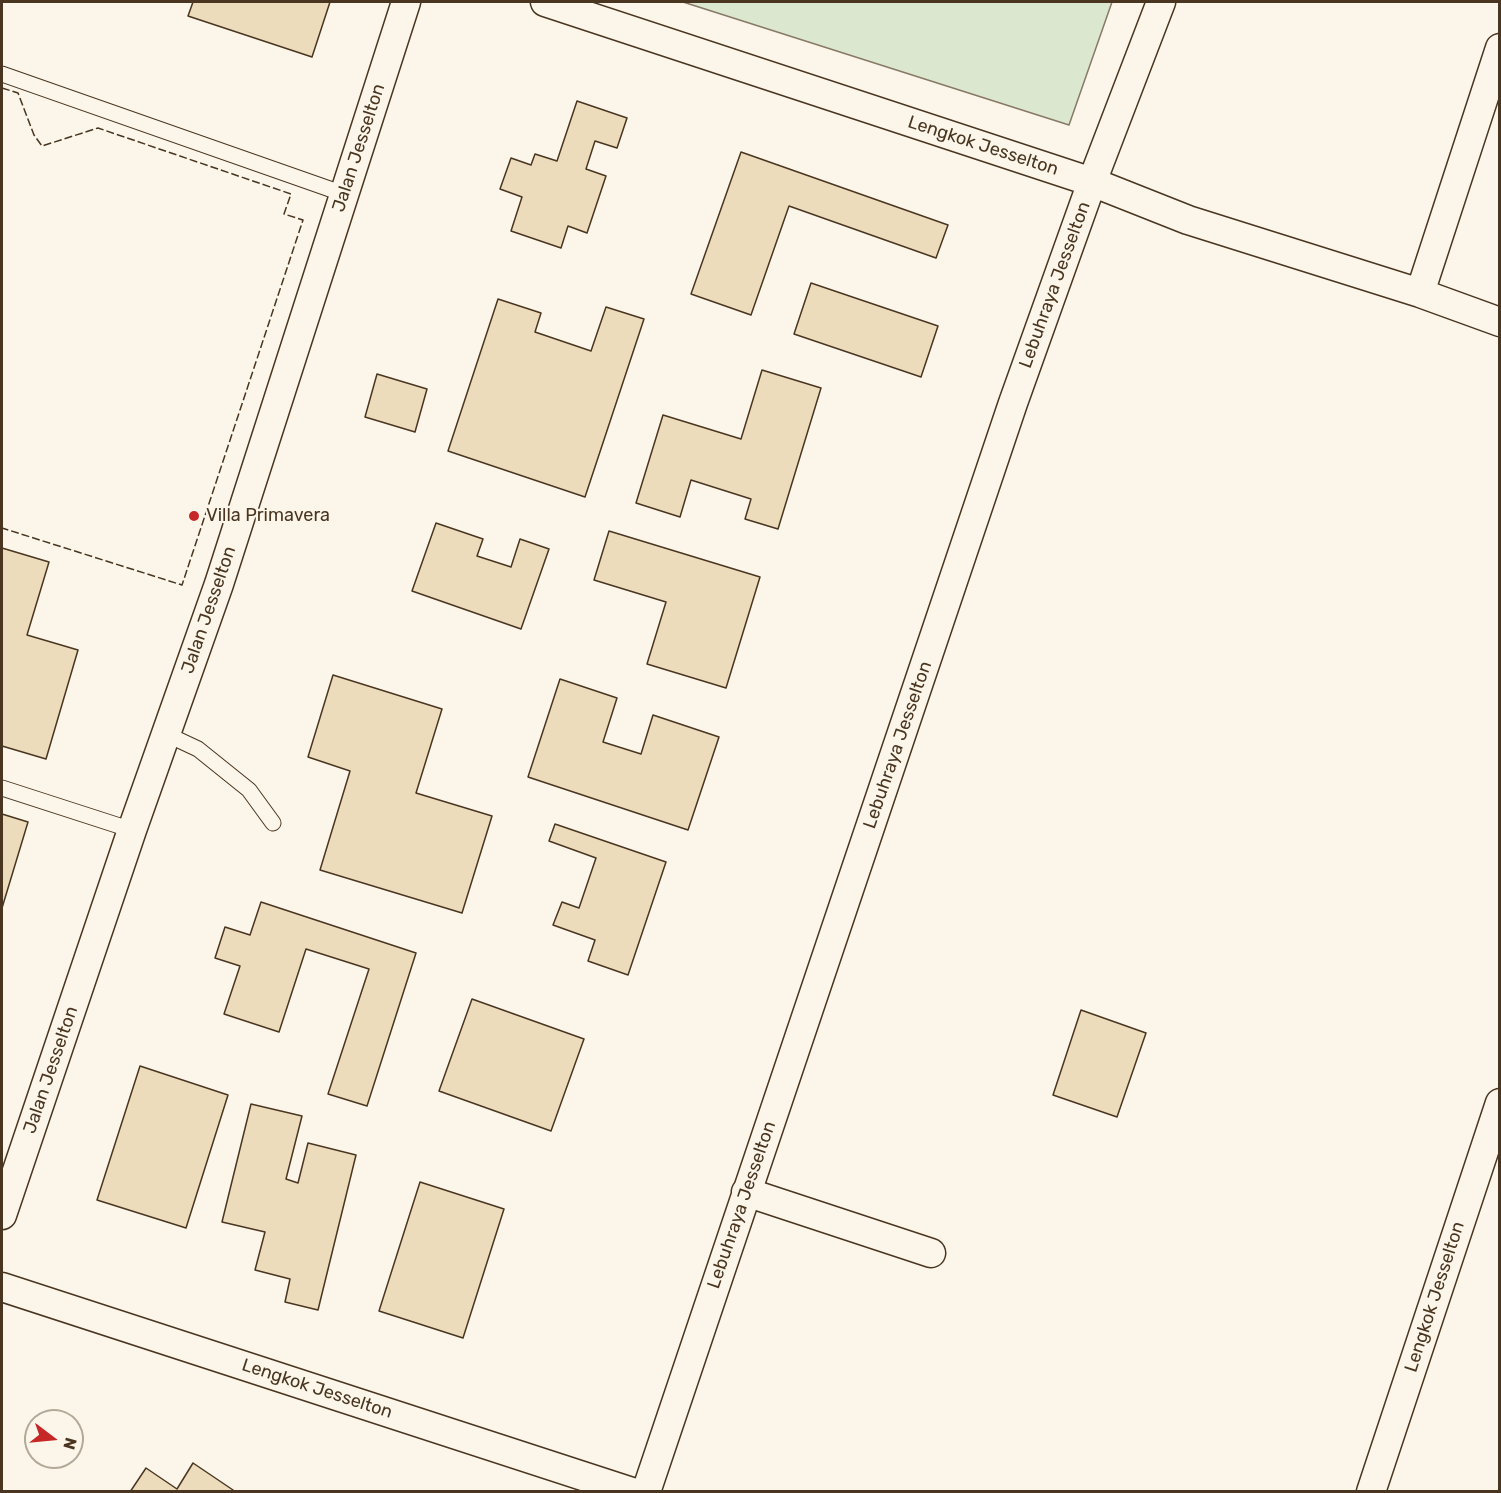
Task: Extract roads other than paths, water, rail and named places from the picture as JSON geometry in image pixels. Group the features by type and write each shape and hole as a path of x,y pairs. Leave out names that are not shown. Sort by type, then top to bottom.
{"street":[{"name":"Jalan Jesselton","path":"2,1215 132,830 219,584 406,2"},
{"name":"Lengkok Jesselton","path":"544,2 1092,182 1188,220 1419,293 1500,322"},
{"name":"Lebuhraya Jesselton","path":"646,1491 1012,403 1092,182 1161,2"},
{"path":"1419,293 1500,48"},
{"name":"Lengkok Jesselton","path":"1371,1491 1500,1103"},
{"path":"746,1192 931,1253"},
{"name":"Lengkok Jesselton","path":"2,1287 632,1491"}],"lane":[{"path":"2,74 344,194"},
{"path":"166,734 198,749 249,790 273,823"},
{"path":"2,788 132,830"}],"place":[{"name":"Villa Primavera","path":"194,516"}]}
